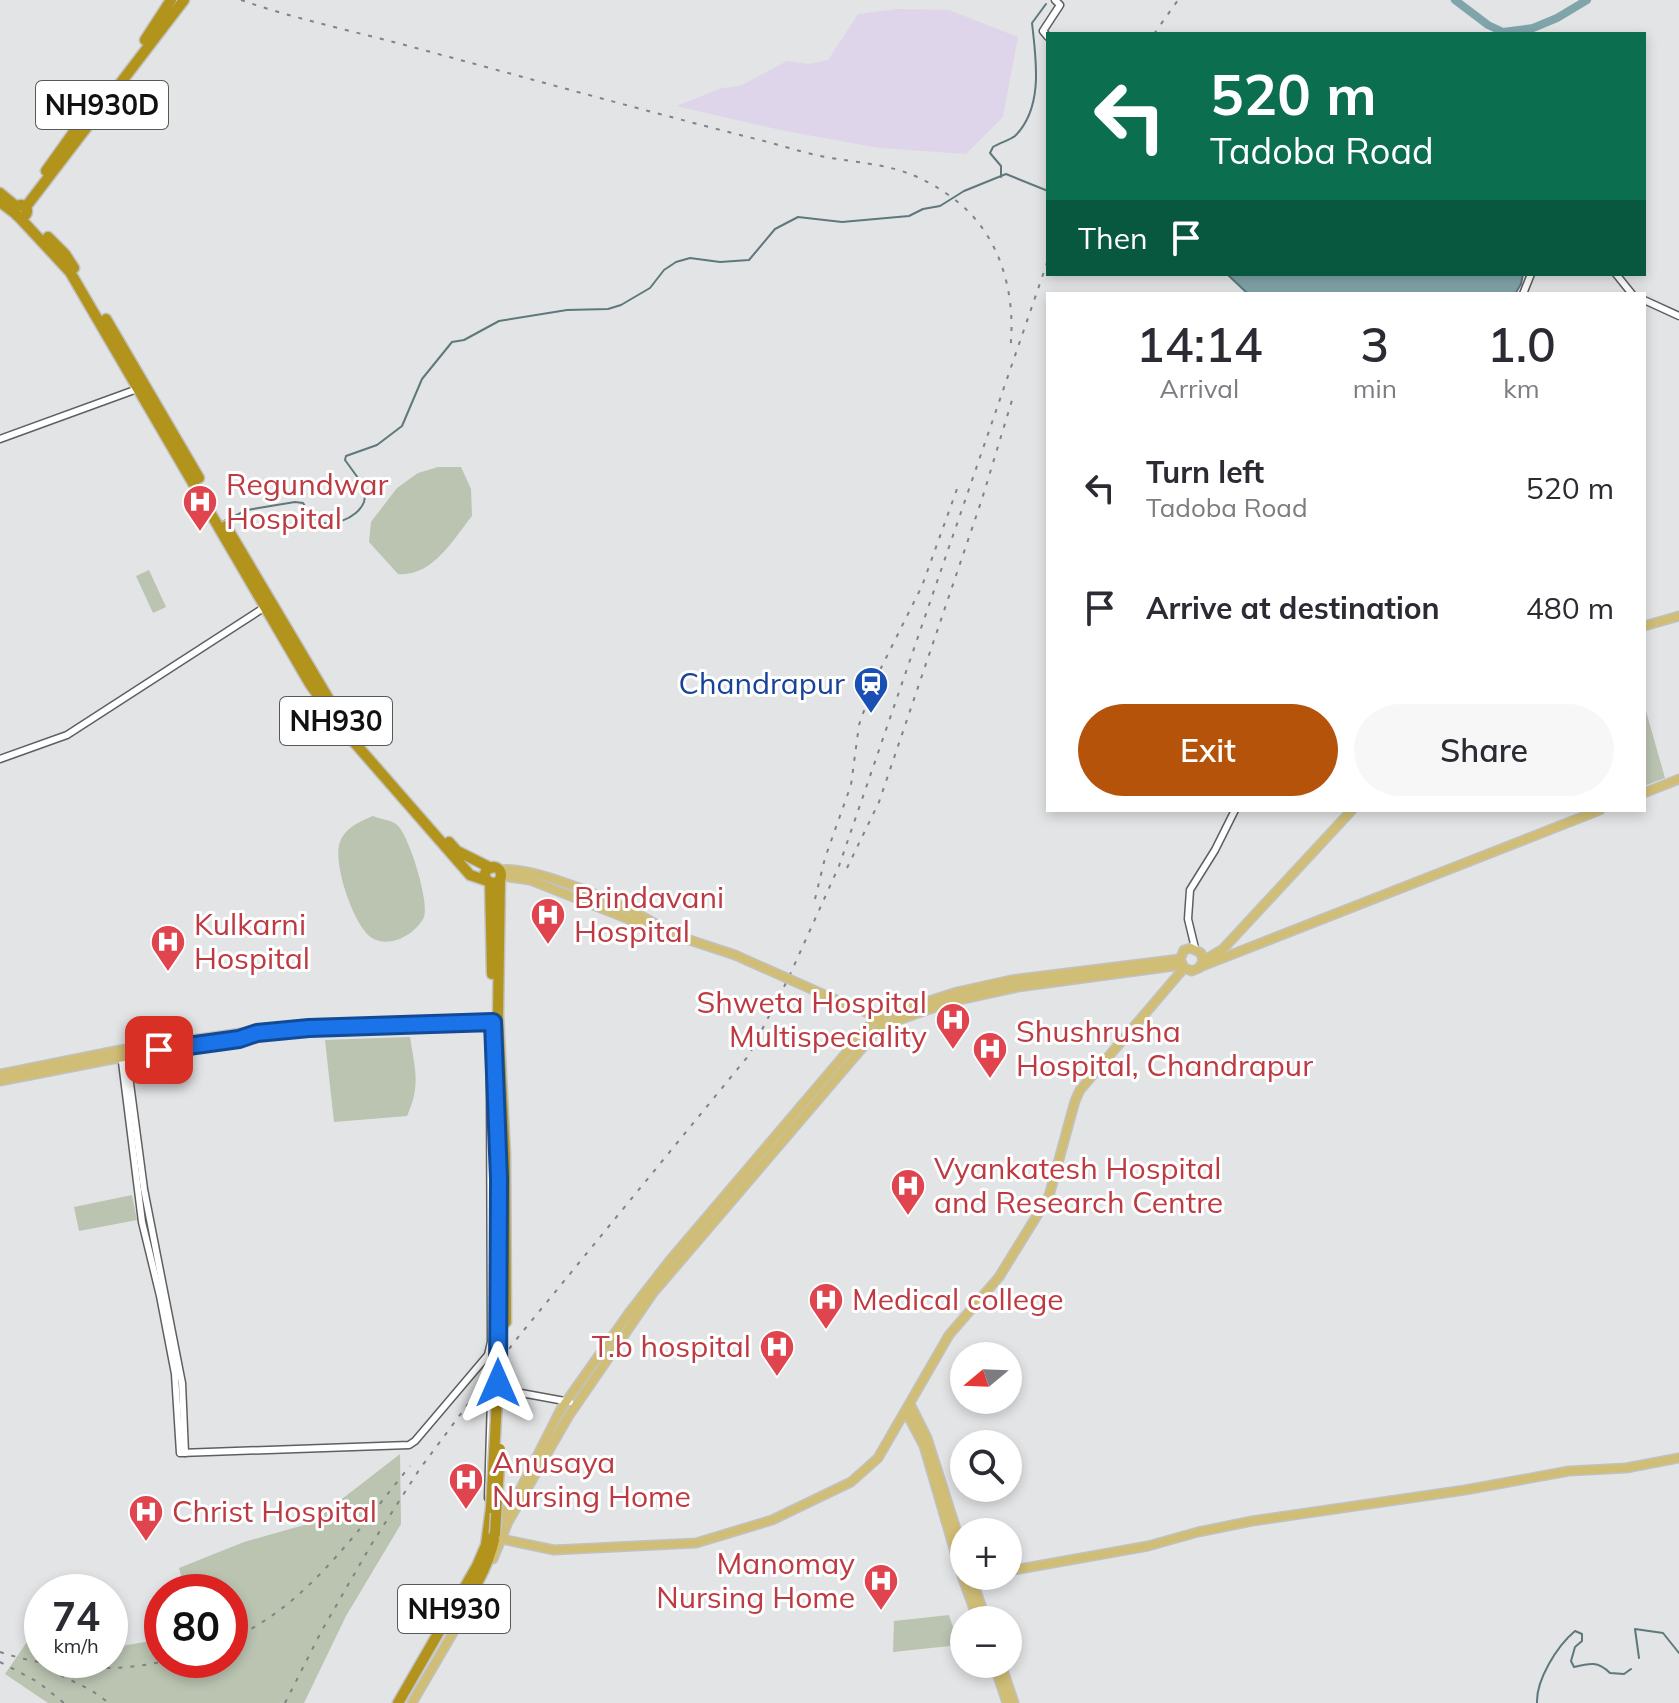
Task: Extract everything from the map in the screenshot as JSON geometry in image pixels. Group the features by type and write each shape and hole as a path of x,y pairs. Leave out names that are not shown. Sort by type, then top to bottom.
{"highway":[{"name":"NH930D","path":"21,211 61,148 150,33 179,2"},
{"name":"NH930D","path":"21,211 179,2"},
{"name":"NH930","path":"0,193 21,211 70,272 122,352 265,607 310,684 340,726 470,875 495,876"},
{"name":"NH930","path":"0,202 21,211"},
{"name":"NH930","path":"224,529 336,712 452,847 495,876"},
{"name":"NH930","path":"405,1703 482,1576 495,1534 506,1322 496,1022 495,876"},
{"name":"NH930","path":"398,1703 477,1566 487,1537 498,1383 501,1151 494,1049 496,1022"}],"main road":[{"path":"1646,625 1679,616"},
{"path":"1646,792 1679,779"},
{"path":"412,1703 475,1596 508,1522 577,1403 588,1378 629,1313 878,1024 957,992 1011,980 1182,964 1192,971 1223,949 1350,812"},
{"path":"1201,964 1595,812"},
{"path":"495,876 518,868 575,888 643,916 667,932 735,955 857,1008 878,1024"},
{"path":"502,1539 554,1550 696,1543 772,1520 851,1482 878,1458 949,1335 999,1277 1049,1196 1080,1090 1182,964 1184,950 1195,948 1201,953 1201,964"},
{"path":"0,1074 247,1032 355,1025 496,1022"},
{"path":"0,1081 124,1053"},
{"path":"487,1537 520,1490 566,1401 588,1378"},
{"path":"908,1408 927,1438 953,1518"},
{"path":"908,1408 924,1446 973,1606"},
{"path":"1022,1568 1148,1546 1252,1521 1465,1490 1569,1471 1626,1468 1679,1458"},
{"path":"999,1678 1007,1703"},
{"path":"1006,1678 1014,1703"}],"street":[{"path":"1046,35 1043,31 1060,5 1055,0"},
{"path":"1618,276 1630,292"},
{"path":"1646,301 1679,316"},
{"path":"0,439 142,387"},
{"path":"0,759 67,735 265,607"},
{"path":"1195,948 1188,919 1190,890 1234,812"},
{"path":"124,1053 144,1189 182,1383 182,1453 409,1445 486,1358 491,1342 490,1080 494,1049"},
{"path":"490,1513 487,1489 491,1399 510,1391 577,1403"}],"shaded area":[{"path":"897,9 949,10 1018,37 1003,117 966,154 879,148 676,106 722,88 740,86 787,61 809,64 828,60 858,14"}],"green space":[{"path":"438,467 461,467 471,489 472,516 431,564 421,570 398,574 369,542 371,522 397,488 418,473"},
{"path":"149,570 166,607 153,613 136,576"},
{"path":"1646,711 1665,778 1646,785"},
{"path":"373,816 394,823 401,830 412,854 424,898 424,917 415,929 402,938 387,942 372,938 358,921 346,893 339,864 338,851 346,832"},
{"path":"410,1037 415,1086 407,1116 334,1122 325,1040"},
{"path":"132,1195 137,1220 79,1231 74,1207"},
{"path":"400,1454 401,1524 346,1616 304,1703 48,1703 5,1674 24,1646 24,1678 128,1678 128,1645 144,1642 144,1678 248,1678 248,1574 180,1574 179,1568 244,1542 311,1523"},
{"path":"949,1615 950,1646 893,1652 894,1621"}],"water":[{"path":"1229,276 1523,276 1516,292 1246,292"}],"waterway":[{"path":"1455,0 1488,25 1503,32 1533,28 1587,0"},
{"path":"1001,177 1001,166 990,153 993,147 1015,136 1030,111 1036,82 1032,23 1046,4"},
{"path":"222,522 247,510 295,502 303,503 313,518 320,522 335,523 356,513 364,502 366,489 345,460 346,456 377,445 402,426 422,379 452,342 464,340 499,321 621,305 650,288 664,270 676,262 690,258 720,262 749,260 775,229 798,217 842,222 909,216 940,206 964,191 1006,174 1046,190"},
{"path":"1639,1658 1635,1629 1663,1633 1679,1653"},
{"path":"1537,1703 1540,1684 1549,1664 1575,1631 1582,1634 1582,1641 1575,1647 1571,1661 1574,1667 1594,1664 1610,1673 1624,1674 1631,1669"}],"railway":[{"path":"241,0 804,152 879,165 920,178 967,210 993,245 1011,307 1010,351"},
{"path":"1155,32 1178,0"},
{"path":"285,1703 371,1545 419,1470 515,1341 749,1055 788,979 839,866 1046,266"},
{"path":"847,868 879,802 982,499 1013,397"},
{"path":"815,899 825,858 851,785 859,725 874,682 922,586 957,489"},
{"path":"248,1630 283,1607 330,1564 410,1466"},
{"path":"0,1652 84,1668 144,1665"},
{"path":"0,1662 38,1682 64,1703"},
{"path":"66,1678 109,1703"}],"place":[{"name":"Regundwar Hospital","path":"200,533"},
{"name":"Chandrapur","path":"871,715"},
{"name":"Brindavani Hospital","path":"548,946"},
{"name":"Kulkarni Hospital","path":"168,973"},
{"name":"Shweta Hospital Multispeciality","path":"953,1051"},
{"name":"Shushrusha Hospital, Chandrapur","path":"990,1080"},
{"name":"Vyankatesh Hospital and Research Centre","path":"908,1217"},
{"name":"Medical college","path":"826,1331"},
{"name":"T.b hospital","path":"777,1378"},
{"name":"Anusaya Nursing Home","path":"466,1511"},
{"name":"Christ Hospital","path":"146,1543"},
{"name":"Manomay Nursing Home","path":"881,1612"}],"route":[{"path":"159,1050 239,1039 257,1033 309,1028 493,1022 499,1179 498,1383"}]}
